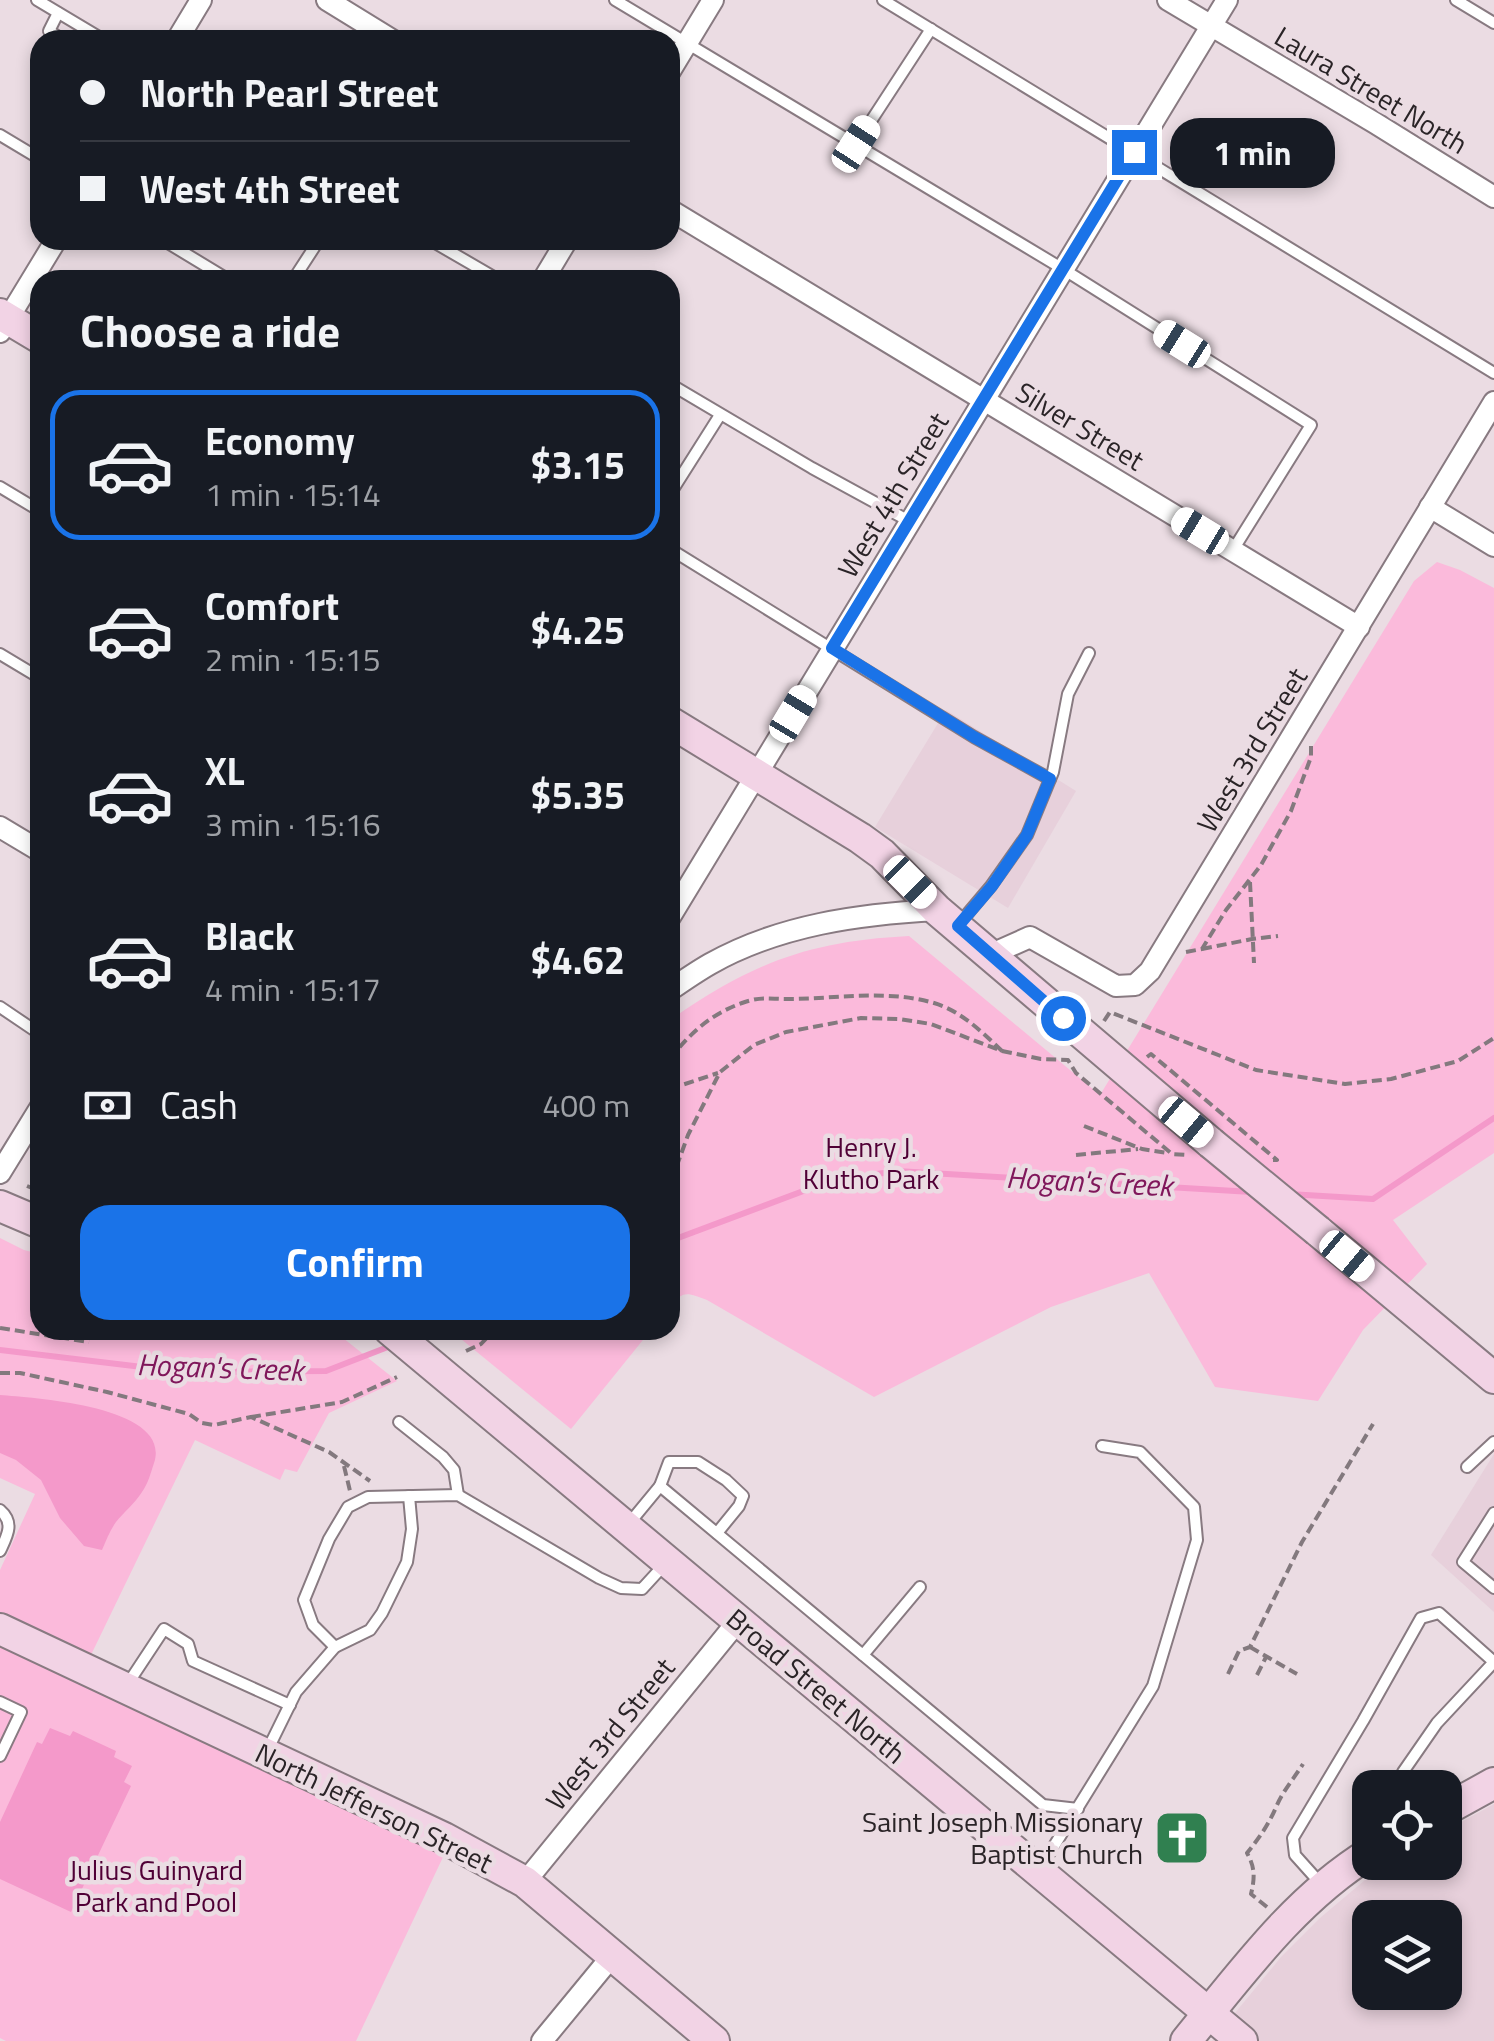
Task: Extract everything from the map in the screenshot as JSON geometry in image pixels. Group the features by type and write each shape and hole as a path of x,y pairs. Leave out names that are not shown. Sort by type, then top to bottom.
{"street":[{"path":"184,30 202,0"},
{"path":"327,0 376,30"},
{"path":"680,54 714,0"},
{"name":"Laura Street North","path":"1168,0 1494,198"},
{"name":"West 4th Street","path":"680,901 1226,0"},
{"name":"Silver Street","path":"680,216 1359,627"},
{"path":"30,280 3,321 30,333"},
{"name":"West 3rd Street","path":"992,954 1030,937 1116,986 1135,985 1147,974 1494,402"},
{"path":"1430,508 1494,546"},
{"path":"680,728 882,854 947,918 1087,1039 1494,1378"},
{"path":"0,827 30,845"},
{"path":"680,984 712,963 769,938 846,919 884,913 947,918"},
{"path":"0,1173 30,1124"},
{"path":"0,1206 30,1219"},
{"name":"Broad Street North","path":"402,1340 1242,2041"},
{"name":"West 3rd Street","path":"525,1882 738,1621"},
{"name":"North Jefferson Street","path":"0,1629 444,1838 525,1882 714,2041"},
{"path":"1462,1801 1494,1784"},
{"path":"1186,2041 1279,1928 1352,1867"},
{"path":"542,2041 612,1956"}],"lane":[{"path":"37,0 88,30"},
{"path":"615,0 663,30"},
{"path":"883,0 1494,373"},
{"path":"1456,0 1494,23"},
{"path":"1475,12 1482,0"},
{"path":"50,30 58,12"},
{"path":"856,144 931,29"},
{"path":"680,40 1063,269 1311,425 1233,550"},
{"path":"0,135 30,153"},
{"path":"180,250 212,270"},
{"path":"447,250 481,270"},
{"path":"680,390 910,520"},
{"path":"680,478 720,415"},
{"path":"0,487 30,506"},
{"path":"680,555 974,737 1050,779"},
{"path":"0,654 30,672"},
{"path":"947,918 992,886 1027,835 1050,779 1068,694 1089,654"},
{"path":"0,1007 30,1027"},
{"path":"399,1422 454,1470 458,1496"},
{"path":"1467,1467 1494,1442"},
{"path":"1038,1872 1152,1686 1196,1540 1194,1507 1140,1452 1102,1446"},
{"path":"626,1527 660,1486 669,1462 698,1462 743,1496 716,1534"},
{"path":"660,1486 1042,1804 1078,1808"},
{"path":"265,1754 296,1692 335,1647 370,1630 382,1613 407,1562 412,1529 409,1496"},
{"path":"335,1647 312,1625 304,1600 348,1508 368,1497 458,1496 621,1588 642,1589 668,1562"},
{"path":"0,1510 10,1529 0,1551"},
{"path":"1494,1513 1464,1562 1494,1588"},
{"path":"863,1655 920,1586"},
{"path":"1324,1888 1295,1855 1292,1838 1420,1618 1439,1613 1494,1662 1436,1723 1404,1770"},
{"path":"126,1689 164,1629 188,1644 194,1660 290,1705"},
{"path":"0,1702 21,1712 0,1756"}],"path":[{"path":"1202,950 1226,910 1261,865 1291,811 1312,757 1311,744"},
{"path":"1250,880 1254,962"},
{"path":"1186,952 1278,936"},
{"path":"680,1047 702,1022 763,996 784,1000 845,996 936,1003 968,1020 1002,1051"},
{"path":"1104,1021 1110,1012 1256,1070 1345,1084 1391,1080 1458,1061 1494,1038"},
{"path":"680,1086 720,1072 754,1046 786,1032 860,1018 899,1018 932,1024 1002,1051 1068,1060"},
{"path":"680,1157 720,1072"},
{"path":"1084,1126 1142,1149 1172,1154"},
{"path":"1076,1155 1142,1149"},
{"path":"0,1328 30,1333"},
{"path":"75,1340 88,1342"},
{"path":"466,1351 485,1340"},
{"path":"0,1372 107,1392 190,1414 202,1423 214,1425 342,1402 396,1377"},
{"path":"250,1417 330,1452 375,1484"},
{"path":"1228,1674 1240,1651 1250,1647 1302,1542 1373,1424"},
{"path":"344,1462 350,1491"},
{"path":"1250,1647 1297,1674"},
{"path":"1257,1675 1266,1657"},
{"path":"1267,1907 1252,1894 1254,1865 1247,1853 1274,1816 1277,1804 1303,1764"}],"shaded area":[{"path":"946,710 1076,791 1008,908 875,827"},
{"path":"0,1395 69,1403 123,1417 143,1429 154,1444 154,1463 146,1485 114,1525 102,1550 84,1546 60,1518 41,1480 0,1453"},
{"path":"1494,1454 1494,1612 1431,1555"},
{"path":"50,1728 70,1736 73,1731 116,1751 114,1757 132,1766 124,1782 131,1786 71,1912 0,1879 0,1822 37,1742 42,1744"},
{"path":"1494,1804 1494,2041 1212,2041 1281,1957 1365,1880 1462,1880 1462,1822"}],"green space":[{"name":"Henry J. Klutho Park","path":"1437,562 1494,588 1494,1153 1393,1220 1427,1264 1363,1330 1318,1401 1215,1387 1149,1273 1051,1307 874,1397 707,1300 687,1294 680,1297 680,1013 728,984 783,958 841,943 909,936 1100,1095 1414,581"},
{"path":"0,1238 30,1252 30,1340 346,1340 397,1381 329,1413 297,1472 285,1469 280,1480 195,1440 90,1657 0,1614 0,1570 35,1494 0,1478"},
{"path":"462,1340 643,1340 571,1429"},
{"name":"Julius Guinyard Park and Pool","path":"0,1641 444,1855 356,2041 0,2038"}],"waterway":[{"name":"Hogan's Creek","path":"1289,1194 1373,1199 1494,1118"},
{"name":"Hogan's Creek","path":"680,1237 830,1181 897,1171 1252,1192"},
{"name":"Hogan's Creek","path":"0,1350 184,1372 326,1371 393,1345"}],"place":[{"name":"Saint Joseph Missionary Baptist Church","path":"1182,1838"}],"route":[{"path":"1063,1018 958,926 1027,835 1050,779 974,737 832,648 1134,152"}]}
